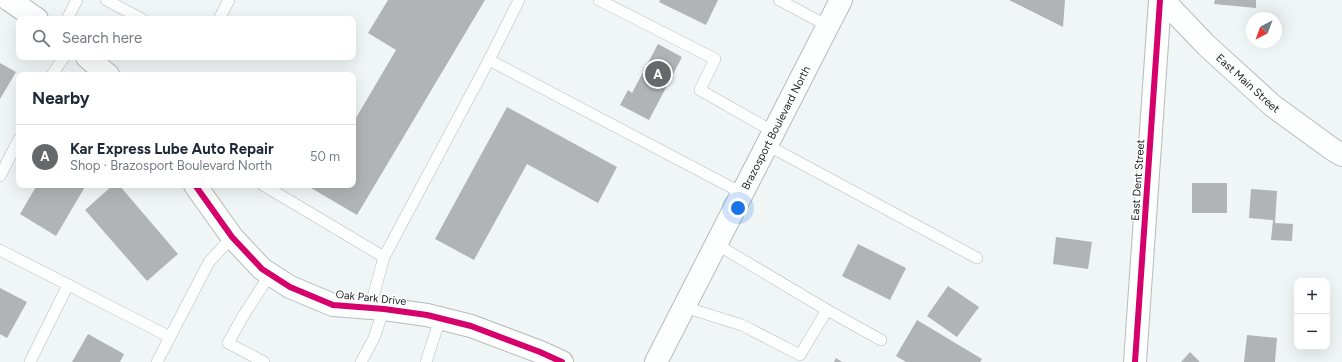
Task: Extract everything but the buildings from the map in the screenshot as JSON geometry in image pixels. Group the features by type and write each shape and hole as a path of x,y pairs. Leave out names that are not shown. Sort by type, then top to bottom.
{"street":[{"path":"9,0 33,16"},
{"name":"Brazosport Boulevard North","path":"656,362 842,0"},
{"name":"East Main Street","path":"1162,0 1206,44 1273,106 1342,155"},
{"name":"East Dent Street","path":"1135,362 1162,0"},
{"path":"90,60 104,72"},
{"name":"Oak Park Drive","path":"197,188 232,236 262,269 290,287 333,305 377,308 427,315 470,326 540,352 562,362"}],"lane":[{"path":"69,16 78,0"},
{"path":"106,0 136,16"},
{"path":"221,16 229,0"},
{"path":"361,362 374,338 384,256 489,60 519,0"},
{"path":"599,0 715,59 700,90 770,138 977,258"},
{"path":"779,0 828,26"},
{"path":"54,72 62,60"},
{"path":"489,60 742,194"},
{"path":"0,176 16,145"},
{"path":"268,188 384,256"},
{"path":"157,362 209,262 232,236"},
{"path":"716,244 827,310 881,340"},
{"path":"0,250 170,337"},
{"path":"264,362 228,343 270,274"},
{"path":"30,362 68,285"},
{"path":"684,307 742,325 800,355 827,310"},
{"path":"426,362 440,319"}],"cycle path":[{"path":"1135,362 1160,0"},
{"path":"197,188 232,237 262,269 290,287 333,305 384,309 427,315 471,326 540,352 562,362"}],"place":[{"name":"Kar Express Lube Auto Repair","path":"658,74"}]}
